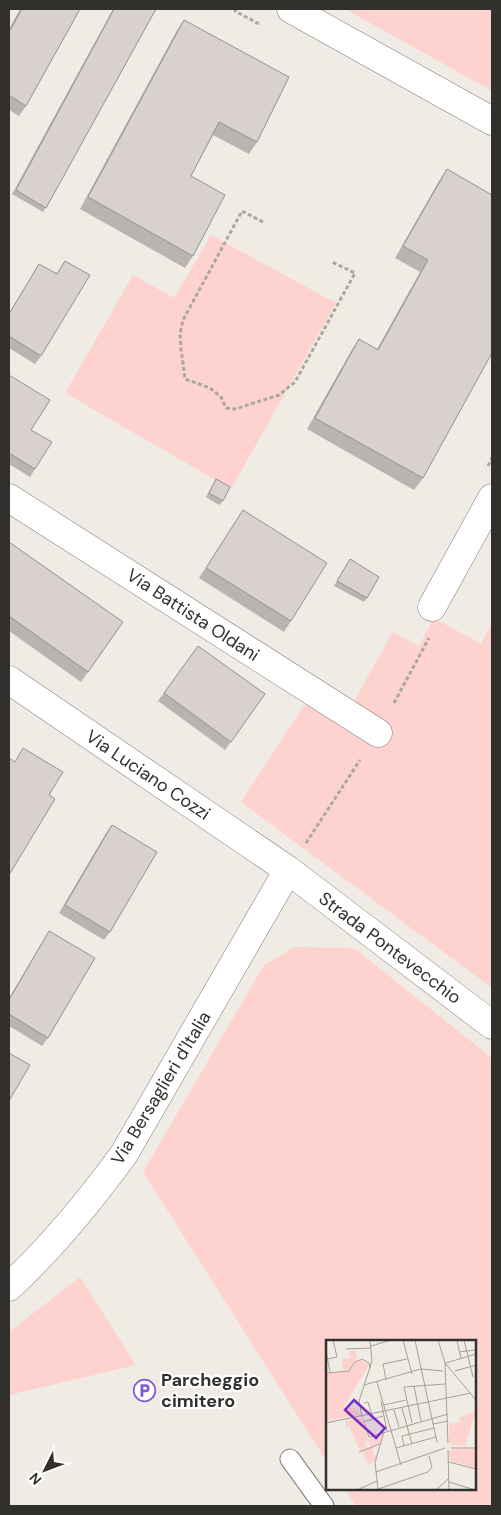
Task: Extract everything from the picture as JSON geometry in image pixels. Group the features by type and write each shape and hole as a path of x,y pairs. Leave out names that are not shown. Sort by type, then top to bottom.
{"street":[{"path":"291,9 492,121"},
{"name":"Via Battista Oldani","path":"9,498 378,733"},
{"path":"432,607 492,498"},
{"name":"Via Luciano Cozzi","path":"9,680 288,870"},
{"name":"Strada Pontevecchio","path":"288,870 492,1025"},
{"name":"Via Bersaglieri d'Italia","path":"9,1287 38,1260 93,1195 124,1154 288,870"}],"lane":[{"path":"290,1459 324,1506"}],"path":[{"path":"263,222 242,211 183,320 180,334 185,379 210,388 221,397 226,408 235,409 279,395 295,382 355,273 332,262"}],"shaded area":[{"path":"345,9 492,9 492,91"},
{"path":"211,235 336,303 231,489 65,393 133,275 174,298"},
{"path":"434,618 481,644 492,623 492,988 241,802 309,698 345,717 393,632 419,646"},
{"path":"295,947 354,948 492,1058 492,1506 356,1506 346,1490 476,1490 476,1340 326,1340 326,1460 143,1172 264,965"},
{"path":"80,1277 136,1365 9,1395 9,1332"}],"building":[{"path":"22,9 80,9 26,106 9,95 9,32"},
{"path":"114,9 156,9 46,208 16,190"},
{"path":"184,20 289,77 257,142 219,122 191,176 225,195 193,256 88,197"},
{"path":"447,169 492,195 492,353 423,478 315,418 359,339 378,350 428,260 403,246"},
{"path":"65,261 90,275 41,356 9,336 9,314 39,264 57,274"},
{"path":"9,375 50,400 31,430 52,442 35,469 9,453"},
{"path":"216,479 230,487 223,501 209,493"},
{"path":"243,510 327,563 291,621 206,568"},
{"path":"9,542 123,622 88,672 9,616"},
{"path":"350,559 379,577 367,598 337,581"},
{"path":"198,646 265,694 231,742 164,693"},
{"path":"23,748 63,772 49,795 55,799 9,875 9,758 15,762"},
{"path":"112,825 157,852 110,932 65,905"},
{"path":"49,931 95,958 48,1038 9,1014 9,1000"},
{"path":"9,1053 30,1065 9,1101"}],"place":[{"name":"Parcheggio cimitero","path":"145,1390"}]}
